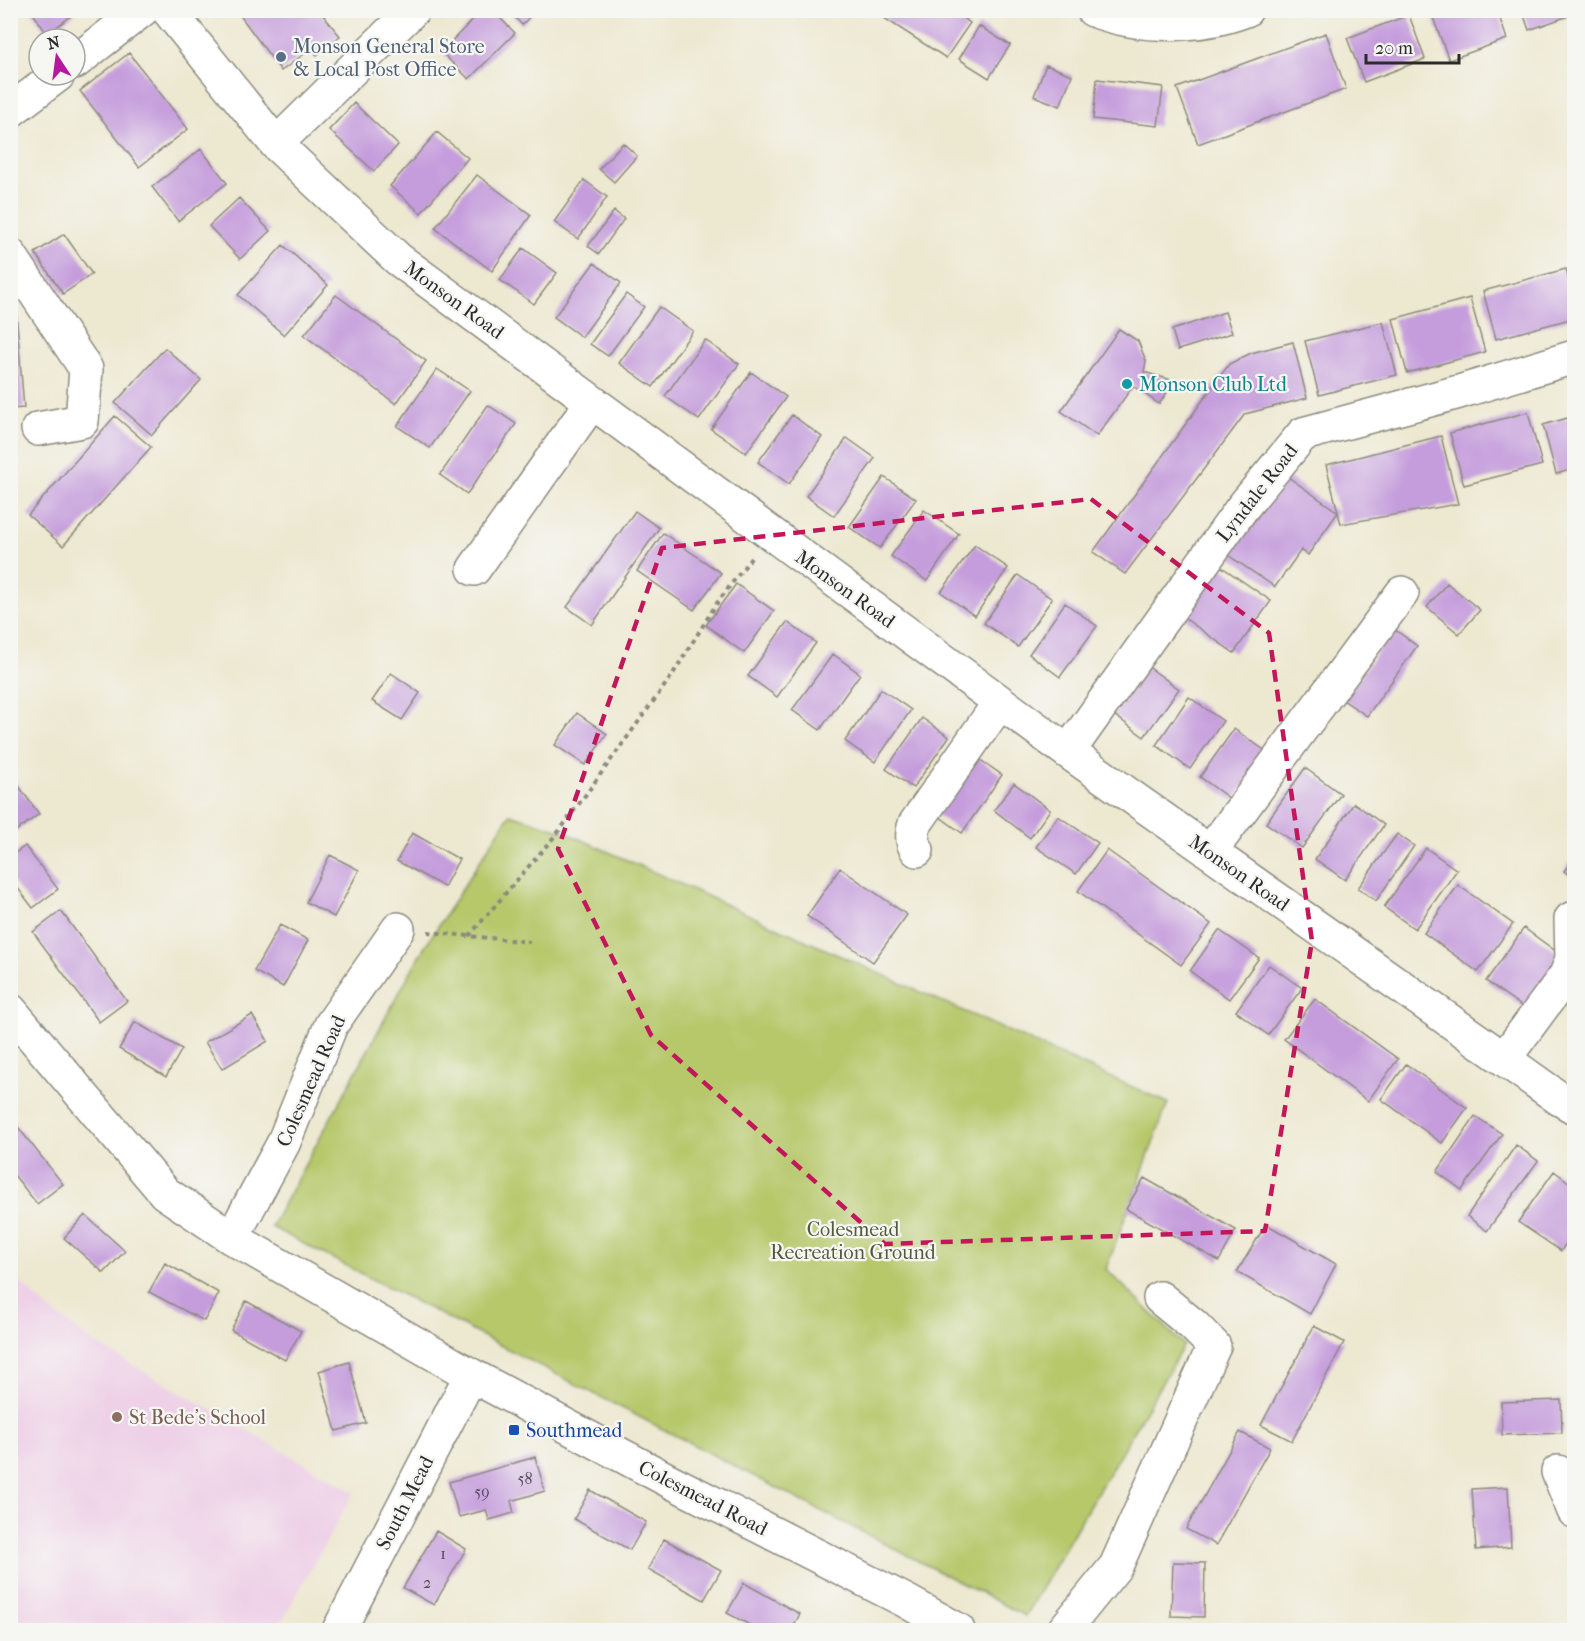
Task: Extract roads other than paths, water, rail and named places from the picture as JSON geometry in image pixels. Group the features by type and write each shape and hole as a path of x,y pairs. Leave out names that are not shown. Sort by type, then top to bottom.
{"street":[{"path":"87,53 142,10"},
{"name":"Monson Road","path":"168,10 276,144 398,260 1068,752 1560,1099 1575,1107"},
{"path":"276,144 413,10"},
{"path":"1093,10 1127,20 1159,22 1226,18 1246,10"},
{"path":"10,111 42,87"},
{"path":"10,255 86,369 82,421 38,429"},
{"name":"Lyndale Road","path":"1068,752 1242,508 1304,434 1459,392 1575,357"},
{"path":"474,569 592,402"},
{"path":"1210,852 1402,593"},
{"path":"917,850 913,844 915,824 1000,702"},
{"path":"1504,1059 1566,975 1572,958 1571,919"},
{"name":"Colesmead Road","path":"232,1238 283,1144 332,1025 398,929"},
{"name":"Colesmead Road","path":"10,1010 165,1193 232,1238 471,1375 958,1630"},
{"path":"1064,1630 1116,1566 1214,1346 1160,1298"},
{"name":"South Mead","path":"339,1630 471,1375"},
{"path":"1558,1472 1575,1511"}],"place":[{"name":"Monson General Store & Local Post Office","path":"281,57"},
{"name":"Monson Club Ltd","path":"1127,384"},
{"name":"St Bede's School","path":"117,1417"},
{"name":"Southmead","path":"514,1430"}],"park label":[{"name":"Colesmead Recreation Ground","path":"853,1240"}]}
